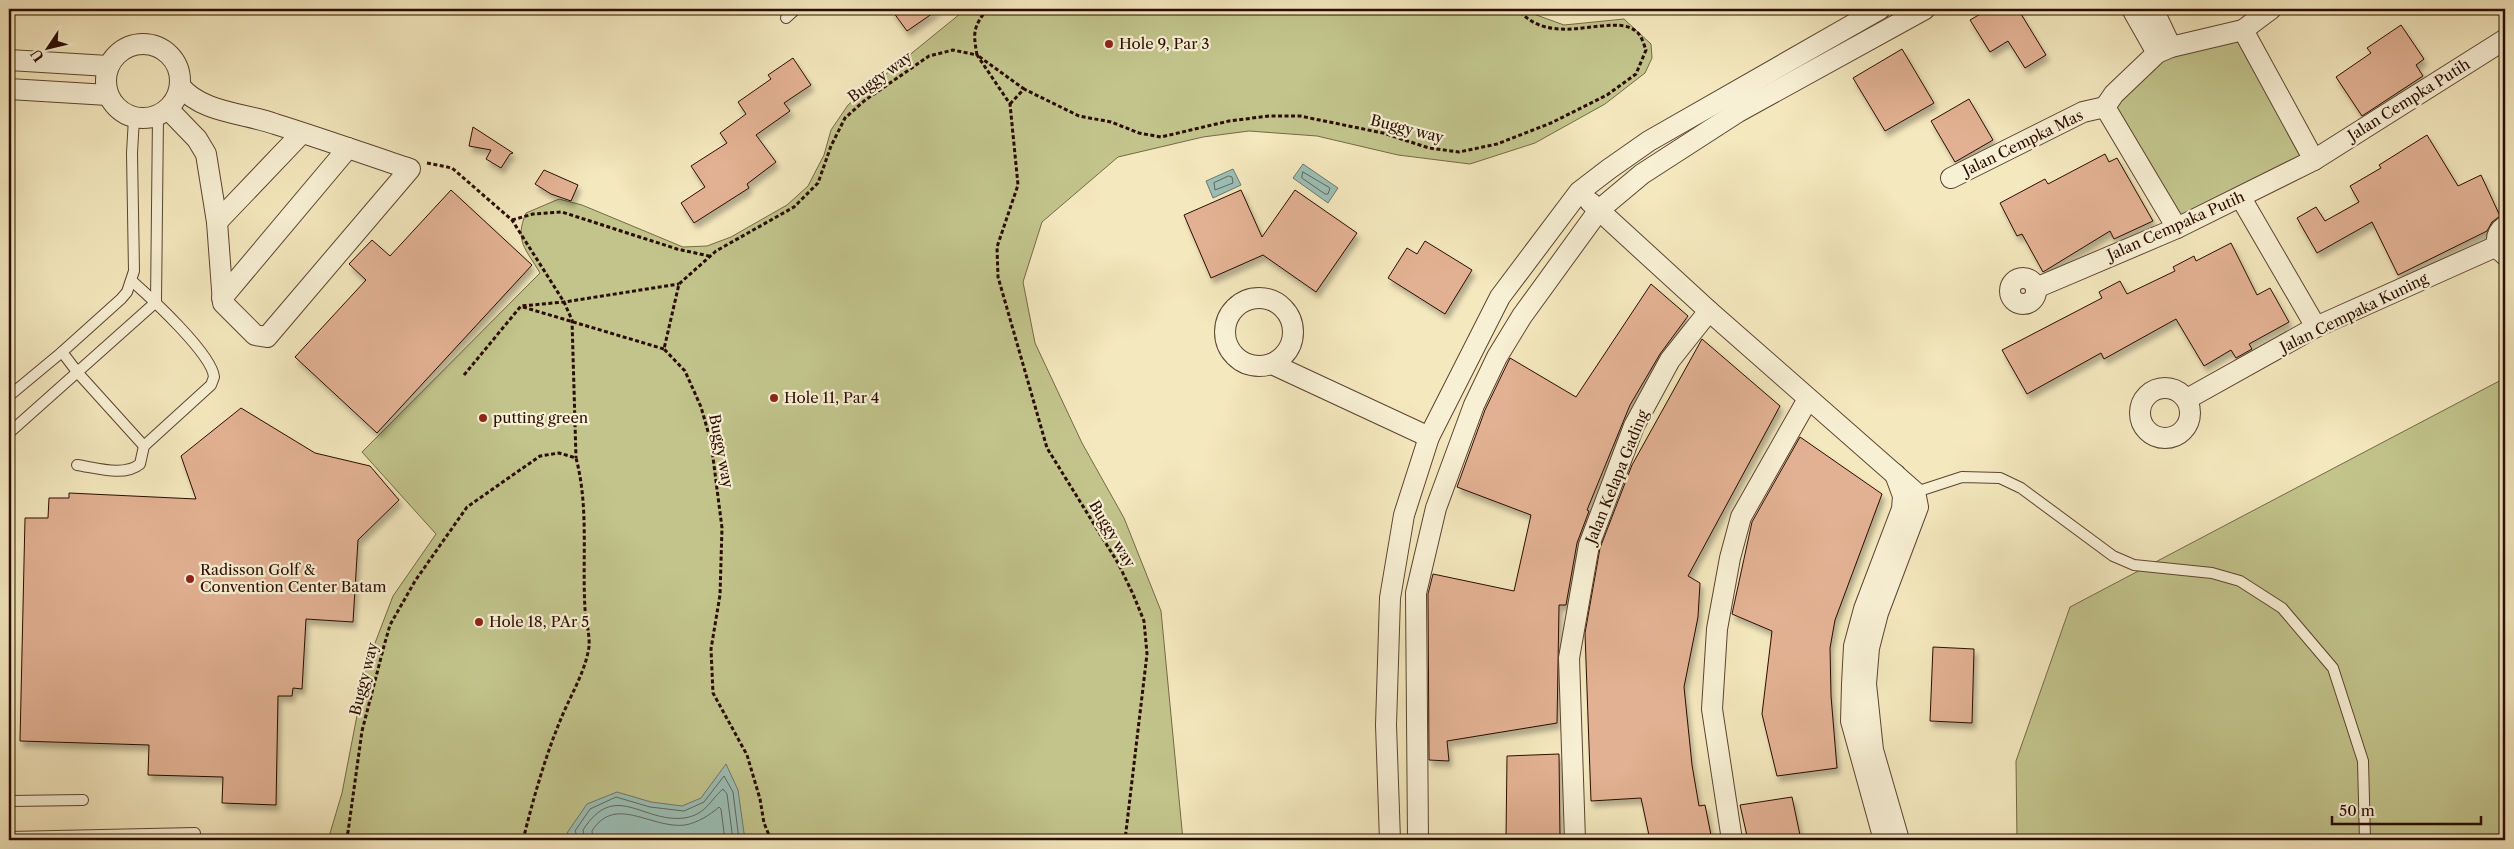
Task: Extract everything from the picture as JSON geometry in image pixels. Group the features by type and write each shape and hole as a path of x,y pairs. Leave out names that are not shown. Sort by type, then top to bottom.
{"street":[{"path":"1390,840 1386,725 1390,598 1404,515 1429,437 1500,297 1580,192 1649,141 1880,9"},
{"path":"1418,840 1416,593 1436,508 1474,405 1497,357 1522,316 1599,210 1642,174 1738,112 1925,9"},
{"path":"2132,9 2164,50"},
{"path":"2153,9 2164,50"},
{"path":"2178,228 2105,107 2114,94 2164,50 2243,30 2271,9"},
{"path":"2243,30 2314,160"},
{"name":"Jalan Cempka Putih","path":"2314,160 2505,34"},
{"path":"135,44 147,44 158,47 169,54 180,74 180,86 176,99 163,113 146,119 134,118 123,113 108,95 105,85 108,66 114,56 124,48 135,44"},
{"path":"9,60 108,66"},
{"path":"163,113 185,125 206,154 217,222 222,298 226,307 255,335 267,337 410,169 301,134 274,123 207,105 194,99 180,86"},
{"path":"9,90 108,95"},
{"name":"Jalan Cempka Mas","path":"1951,178 2083,112 2105,107"},
{"path":"217,222 301,134"},
{"path":"222,298 348,148"},
{"name":"Jalan Cempaka Putih","path":"2036,288 2178,228 2314,160"},
{"path":"1580,192 1709,311 1894,474 1918,507 1878,614 1869,648 1866,684 1873,750 1899,840"},
{"path":"2241,198 2316,327"},
{"path":"2501,251 2497,235 2505,226"},
{"name":"Jalan Cempaka Kuning","path":"2187,399 2316,327 2501,251"},
{"name":"Jalan Kelapa Gading","path":"1574,840 1569,658 1589,545 1634,426 1670,360 1709,311"},
{"path":"1272,364 1429,437"},
{"path":"1732,840 1712,709 1717,629 1730,558 1741,517 1808,399"},
{"path":"1884,840 1851,721 1854,646 1864,609 1909,494"}],"lane":[{"path":"786,18 796,9"},
{"path":"9,434 156,302 163,113"},
{"path":"9,396 62,352 120,299 132,281 134,271 132,153 134,118"},
{"path":"77,465 124,471 134,469 140,464 144,446 211,385 214,378 209,363 156,302 132,281"},
{"path":"62,352 78,373 144,446"},
{"path":"1909,494 1962,477 2000,478 2021,488 2113,556 2134,565 2212,573 2240,581 2282,608 2333,668 2363,761 2365,840"},
{"path":"9,801 83,800"},
{"path":"9,837 195,833"}],"path":[{"name":"Buggy way","path":"987,9 976,24 974,35 978,55 1010,104 1018,185 997,247 998,277 1047,448 1109,548 1133,594 1144,621 1147,654 1125,840"},
{"name":"Buggy way","path":"679,284 710,256 739,237 794,207 818,182 831,146 845,118 864,101 929,56 953,50 978,55 1024,89 1079,116 1110,122 1139,133 1161,137 1229,121 1269,116 1300,116 1382,133 1429,148 1459,152 1497,144 1551,123 1607,95 1636,74 1646,50 1638,33 1623,25 1558,30 1537,23 1518,9"},
{"path":"1010,104 1024,89"},
{"path":"410,169 427,163 452,168 512,220 564,302 572,320 576,458 584,509 585,608 589,645 583,670 560,720 546,760 523,840"},
{"path":"512,220 533,214 562,212 677,250 710,256"},
{"path":"464,375 521,306 564,302 679,284 664,349 521,306"},
{"name":"Buggy way","path":"664,349 684,371 701,407 710,442 722,528 720,595 711,649 713,693 747,755 760,799 764,823 771,840"},
{"name":"Buggy way","path":"345,840 348,832 362,731 390,624 443,538 467,507 540,456 559,453 576,458"}],"green space":[{"path":"966,9 1528,9 1531,13 1564,25 1624,19 1651,44 1652,58 1645,73 1605,104 1535,143 1470,164 1398,155 1317,136 1249,131 1203,137 1118,157 1042,222 1023,282 1035,343 1082,443 1124,518 1161,611 1183,840 328,840 342,793 367,664 393,596 436,534 362,452 540,273 526,251 521,238 526,213 559,199 582,205 683,247 707,246 731,237 787,205 808,186 824,155 831,130 848,105"},
{"path":"2240,35 2312,160 2177,227 2106,91 2160,57"},
{"path":"2505,378 2505,840 2017,840 2016,761 2070,607"}],"water":[{"path":"1303,164 1338,188 1328,203 1293,178"},
{"path":"1233,169 1241,185 1213,198 1206,181"},
{"path":"726,764 738,790 745,840 577,840 567,833 587,804 617,792 651,802 682,806 701,798"}],"building":[{"path":"891,9 939,9 907,31"},
{"path":"1989,9 2018,9 2046,55 2025,68 2008,41 1990,52 1970,20"},
{"path":"2401,25 2424,59 2416,65 2423,76 2362,116 2336,77 2371,53 2367,48"},
{"path":"1902,49 1934,103 1885,131 1853,78"},
{"path":"793,58 811,85 784,103 790,111 756,135 776,162 747,184 749,188 694,223 681,203 705,187 691,166 727,143 720,133 746,114 738,102 771,79 768,75"},
{"path":"1969,99 1993,140 1955,162 1931,121"},
{"path":"473,127 513,153 510,154 501,168 486,159 491,150 469,146"},
{"path":"2427,135 2458,186 2481,175 2500,216 2492,222 2487,231 2398,275 2372,222 2317,253 2297,218 2316,207 2325,221 2359,202 2350,186 2381,168 2379,165"},
{"path":"2105,154 2109,162 2117,158 2153,221 2114,239 2110,231 2043,272 2022,234 2017,236 2000,203 2045,179 2048,184"},
{"path":"544,170 578,185 571,201 551,194 535,184"},
{"path":"451,190 532,265 377,433 295,357 366,280 349,264 372,240 390,256"},
{"path":"1241,190 1262,237 1295,190 1357,233 1316,292 1263,255 1211,278 1184,215"},
{"path":"1425,241 1472,270 1445,314 1388,278 1407,248 1417,254"},
{"path":"2231,243 2257,295 2270,288 2289,322 2249,344 2252,349 2236,358 2231,350 2204,366 2176,319 2104,359 2101,353 2027,394 2002,350 2102,298 2099,292 2120,281 2127,294 2175,271 2173,267 2194,256 2196,261"},
{"path":"1651,284 1688,316 1660,354 1630,405 1587,510 1589,511 1577,543 1566,605 1559,605 1557,723 1447,741 1449,761 1429,760 1428,594 1433,574 1514,591 1531,515 1457,487 1485,410 1510,358 1576,397"},
{"path":"1702,339 1780,406 1688,576 1700,583 1698,617 1684,687 1692,765 1699,806 1705,805 1712,840 1650,840 1641,798 1591,801 1585,633 1600,548 1632,465"},
{"name":"Radisson Golf & Convention Center Batam","path":"241,408 315,453 370,466 399,500 358,540 353,622 306,619 302,689 293,688 292,696 278,696 276,805 222,803 223,777 148,775 149,745 20,741 25,518 48,518 49,498 69,498 69,493 196,499 181,456"},
{"path":"1800,437 1882,494 1835,620 1830,648 1831,696 1837,768 1777,776 1762,714 1772,631 1732,614 1752,522"},
{"path":"1933,647 1974,649 1972,723 1930,721"},
{"path":"1559,754 1560,840 1506,840 1507,756"},
{"path":"1792,797 1801,840 1748,840 1740,805"}],"place":[{"name":"Hole 9, Par 3","path":"1109,44"},
{"name":"Hole 11, Par 4","path":"774,398"},
{"name":"putting green","path":"483,418"},
{"name":"Radisson Golf & Convention Center Batam","path":"190,579"},
{"name":"Hole 18, PAr 5","path":"479,622"}]}
